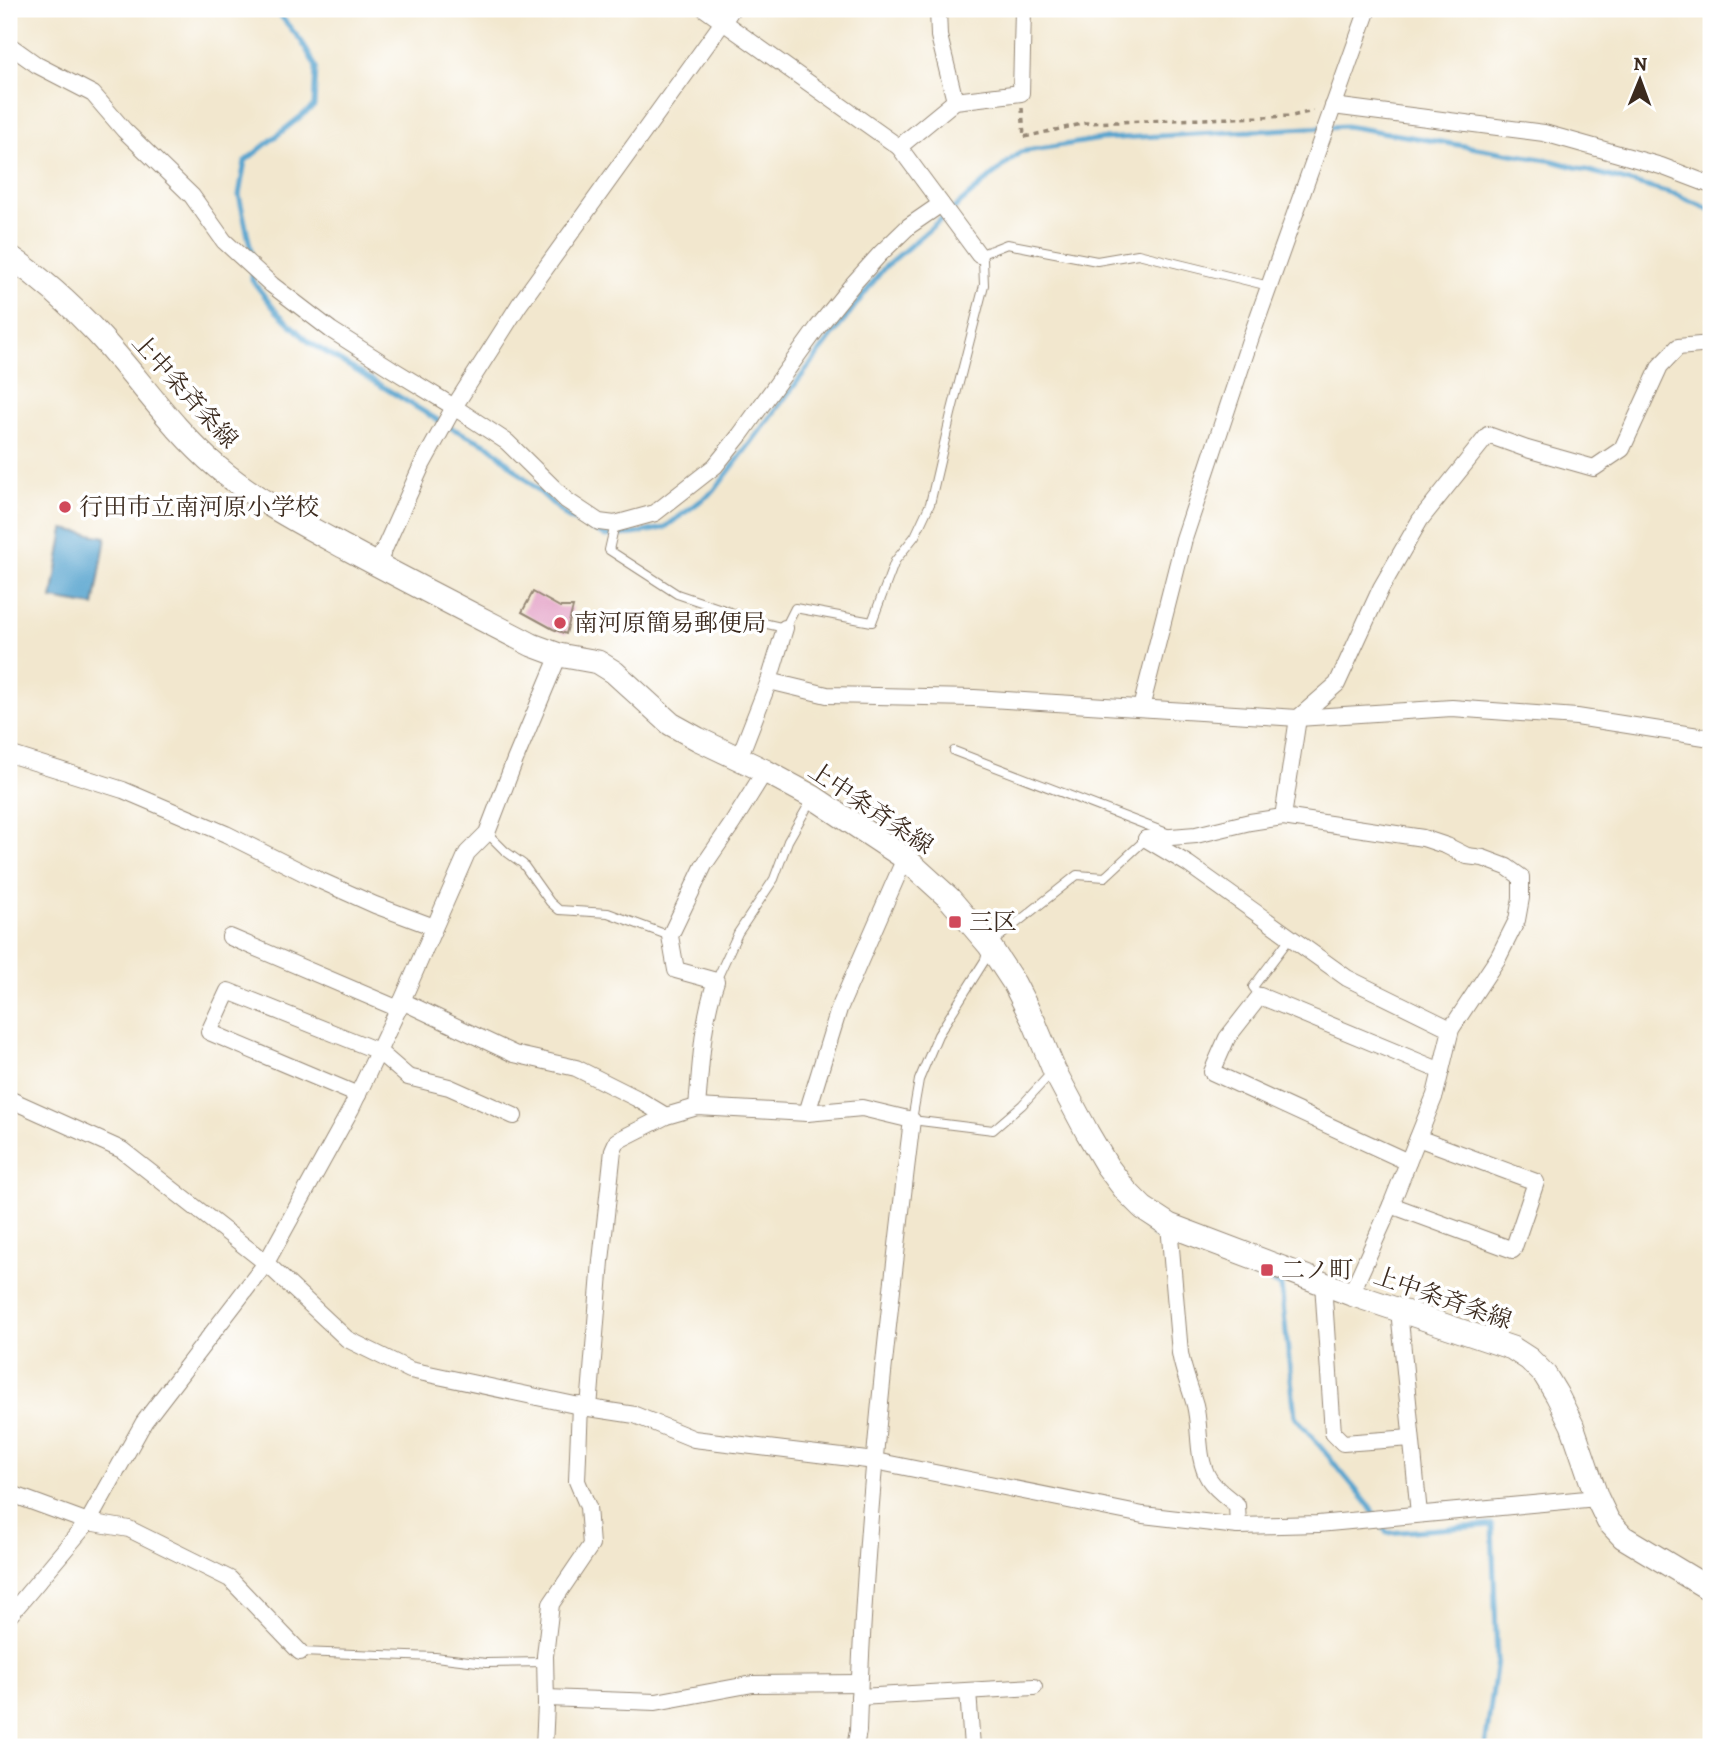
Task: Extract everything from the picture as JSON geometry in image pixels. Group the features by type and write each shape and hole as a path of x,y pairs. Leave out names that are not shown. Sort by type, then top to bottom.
{"main road":[{"name":"上中条斉条線","path":"9,256 58,293 98,334 181,432 248,492 377,565 532,645 559,655 598,662 614,672 671,724 813,797 905,858 949,898 989,945 1014,983 1054,1070 1087,1132 1114,1175 1143,1208 1169,1225 1351,1294 1512,1348 1529,1359 1545,1375 1572,1425 1597,1498 1608,1521 1623,1537 1711,1590"}],"street":[{"path":"705,9 727,15 899,147 979,255"},
{"path":"938,9 939,36 956,101"},
{"path":"899,147 956,101 1021,93 1023,9"},
{"path":"1141,708 1184,539 1269,286 1368,9"},
{"path":"377,565 422,465 454,407 519,305 727,15"},
{"path":"9,45 37,65 93,94 124,130 192,196 223,241 272,285 331,330 507,442 566,500 599,522 615,524 655,513 715,466 852,285 909,226 941,204"},
{"path":"1333,106 1544,133 1661,166 1711,185"},
{"path":"1283,817 1298,718 1337,684 1381,588 1420,520 1488,435 1594,468 1622,449 1660,366 1678,348 1711,344"},
{"path":"739,758 769,681 785,628"},
{"path":"9,1616 88,1522 144,1422 266,1263 358,1094 401,1005 467,853 487,833 559,655"},
{"path":"769,681 827,695 974,698 1298,718 1452,708 1577,718 1711,738"},
{"path":"9,754 123,790 226,834 375,905 434,927"},
{"path":"697,1107 708,1003 716,981 676,970 670,936 704,865 765,771"},
{"path":"1146,839 1196,835 1283,817 1423,838 1466,856 1483,858 1507,867 1521,877 1517,920 1498,958 1451,1029 1435,1095 1391,1205 1351,1294"},
{"path":"1146,839 1188,864 1347,978 1451,1029"},
{"path":"807,1113 839,1009 905,858"},
{"path":"230,937 401,1005 514,1054 576,1068 666,1116"},
{"path":"358,1094 209,1032 228,991 378,1051 408,1077 449,1087 514,1116"},
{"path":"1408,1162 1212,1072 1227,1038 1260,996 1441,1071"},
{"path":"9,1099 122,1150 266,1263 347,1339 410,1370 635,1415 694,1439 876,1461 1143,1515 1238,1526 1318,1524 1597,1498"},
{"path":"544,1747 545,1662 551,1604 591,1545 588,1507 577,1481 614,1150 617,1141 666,1116 697,1107 807,1113 862,1108 912,1119 893,1275 876,1461 861,1634 855,1747"},
{"path":"1391,1205 1513,1250 1536,1182 1418,1138"},
{"path":"1169,1225 1180,1353 1183,1371 1196,1408 1203,1467 1217,1489 1237,1505 1238,1526"},
{"path":"1323,1283 1333,1433 1343,1443 1411,1438"},
{"path":"1399,1310 1419,1514"},
{"path":"9,1493 88,1522 128,1529 230,1579 300,1652"},
{"path":"546,1698 656,1702 753,1684 859,1690 968,1691 1034,1687"},
{"path":"968,1691 972,1747"}],"lane":[{"path":"615,524 609,550 677,594 785,628 795,608 872,622 895,561 915,536 930,504 984,285 983,260 979,255 1007,244 1097,261 1138,254 1269,286"},
{"path":"954,751 1176,837"},
{"path":"716,981 738,933 774,880 788,841 813,797"},
{"path":"487,833 523,864 550,902 559,909 608,913 670,936"},
{"path":"1054,1070 1022,1105 993,1130 912,1119 919,1080 938,1035 985,960 989,945 1077,875 1105,877 1146,839"},
{"path":"1260,996 1252,987 1290,938"},
{"path":"300,1652 435,1657 486,1663 545,1662"}],"path":[{"path":"1021,93 1024,137 1086,123 1292,116 1333,106"}],"water":[{"path":"64,529 106,537 94,606 52,599"}],"building":[{"path":"533,592 560,607 573,607 566,634 522,612"}],"waterway":[{"path":"251,262 251,250 239,195 245,161 314,106 316,67 302,42 275,9"},
{"path":"252,272 252,280 276,311 309,342 449,427 490,446 567,517 605,536 664,528 714,491 884,268 1020,152 1101,139 1346,126 1553,161 1677,195 1711,210"},
{"path":"1124,1208 1156,1236 1281,1286 1295,1416 1367,1503 1387,1533 1492,1525 1497,1660 1485,1747"}],"place":[{"name":"行田市立南河原小学校","path":"65,507"},
{"name":"南河原簡易郵便局","path":"560,623"},
{"name":"三区","path":"955,922"},
{"name":"二ノ町","path":"1267,1270"}]}
